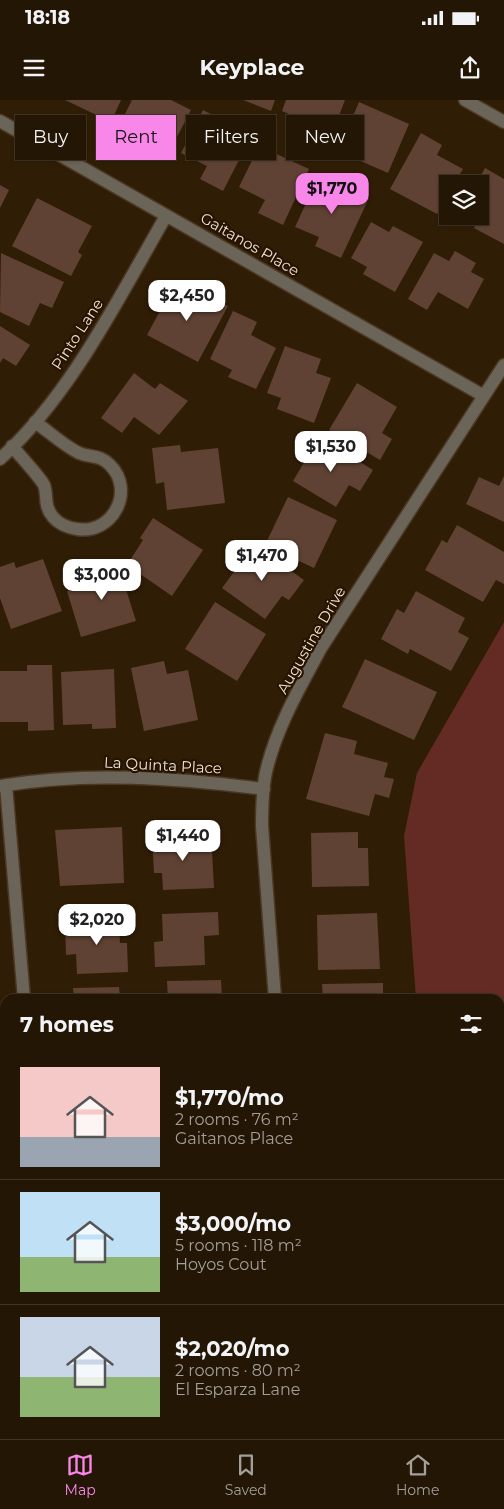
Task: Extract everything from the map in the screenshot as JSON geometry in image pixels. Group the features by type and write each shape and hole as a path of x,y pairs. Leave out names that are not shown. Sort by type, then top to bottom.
{"street":[{"path":"465,100 504,122"},
{"name":"Gaitanos Place","path":"0,121 484,396"},
{"name":"Pinto Lane","path":"0,459 35,422 69,378 101,329 166,216"},
{"name":"Augustine Drive","path":"275,994 262,826 266,772 275,742 294,697 321,648 504,365"},
{"path":"12,446 44,486 46,503 54,518 68,528 85,530 94,528 102,525 114,514 121,498 120,481 111,466 97,456 80,453 35,422"},
{"name":"La Quinta Place","path":"3,786 117,777 177,780 264,789"},
{"path":"3,786 24,994"}],"shaded area":[{"path":"504,622 504,994 416,994 404,836 417,773"}],"building":[{"path":"65,100 121,100 114,115 96,115"},
{"path":"132,100 171,100 191,110 188,115 186,115 186,120 176,139 176,115 124,115"},
{"path":"243,100 275,100 271,111"},
{"path":"286,100 345,100 339,115 291,115 282,111"},
{"path":"359,102 409,124 388,173 358,160 364,160 364,115 353,115"},
{"path":"203,110 213,115 200,115"},
{"path":"421,133 442,145 437,155 463,169 459,175 439,175 439,211 437,214 390,189"},
{"path":"186,143 186,156 181,153"},
{"path":"276,154 309,169 283,225 258,213 265,200 239,187 252,160 276,160"},
{"path":"195,160 239,160 223,191 200,179 207,166"},
{"path":"485,168 504,179 504,244 474,228 476,225 489,225 489,175 481,175"},
{"path":"319,175 369,198 341,258 315,246 319,237 295,227"},
{"path":"0,185 9,190 0,208"},
{"path":"37,198 92,226 78,252 82,255 71,276 12,246"},
{"path":"371,222 389,232 393,226 423,242 395,292 363,274 367,267 351,258"},
{"path":"455,251 476,263 471,272 484,279 468,309 438,292 427,310 408,299 434,253 449,261"},
{"path":"1,253 64,282 52,308 40,303 29,326 0,312"},
{"path":"175,283 202,298 204,293 228,306 198,362 147,335"},
{"path":"233,311 257,322 251,335 276,348 256,389 228,377 232,370 210,359"},
{"path":"0,326 30,345 16,366 3,358 0,363"},
{"path":"285,346 321,359 316,373 331,378 314,423 277,409 281,398 267,393"},
{"path":"134,373 155,389 160,383 188,401 159,435 134,417 122,433 101,418"},
{"path":"357,383 397,407 382,433 392,439 380,460 329,430"},
{"path":"319,437 373,470 360,491 349,485 336,507 293,481"},
{"path":"180,445 181,452 218,448 225,503 167,510 164,482 156,484 152,448"},
{"path":"504,476 504,522 466,504 479,477 499,486"},
{"path":"288,497 337,520 314,568 265,545"},
{"path":"153,518 203,550 172,596 127,565 143,540 140,538"},
{"path":"457,525 504,552 504,584 496,580 483,602 425,570 442,540 447,543"},
{"path":"254,545 304,580 289,600 282,596 265,619 222,588"},
{"path":"43,559 62,611 11,629 0,598 0,567 14,562 16,568"},
{"path":"117,561 136,621 81,637 67,591 95,582 90,568"},
{"path":"416,591 465,618 458,632 469,638 451,671 410,649 408,654 381,639 397,609 404,613"},
{"path":"215,602 266,634 237,681 185,649"},
{"path":"365,659 437,692 414,740 342,707"},
{"path":"164,661 167,674 188,670 198,720 144,731 131,668"},
{"path":"27,665 52,665 54,730 28,731 28,722 0,722 0,671 27,671"},
{"path":"114,669 116,728 92,729 92,724 63,725 61,672"},
{"path":"325,733 357,741 354,754 388,763 384,777 394,779 389,798 375,794 369,816 306,799"},
{"path":"122,827 124,883 60,886 55,830"},
{"path":"358,832 358,848 368,848 369,886 312,887 311,833"},
{"path":"199,834 200,852 212,851 214,888 163,890 162,873 154,873 152,836"},
{"path":"218,912 219,935 204,936 205,965 155,967 154,942 163,941 162,914"},
{"path":"377,913 380,969 318,970 317,915"},
{"path":"119,918 120,943 127,943 128,972 77,974 76,954 66,955 65,920"},
{"path":"221,980 222,994 168,994 167,981"},
{"path":"383,983 383,994 323,994 322,984"},
{"path":"119,987 120,994 74,994 73,988"}]}
